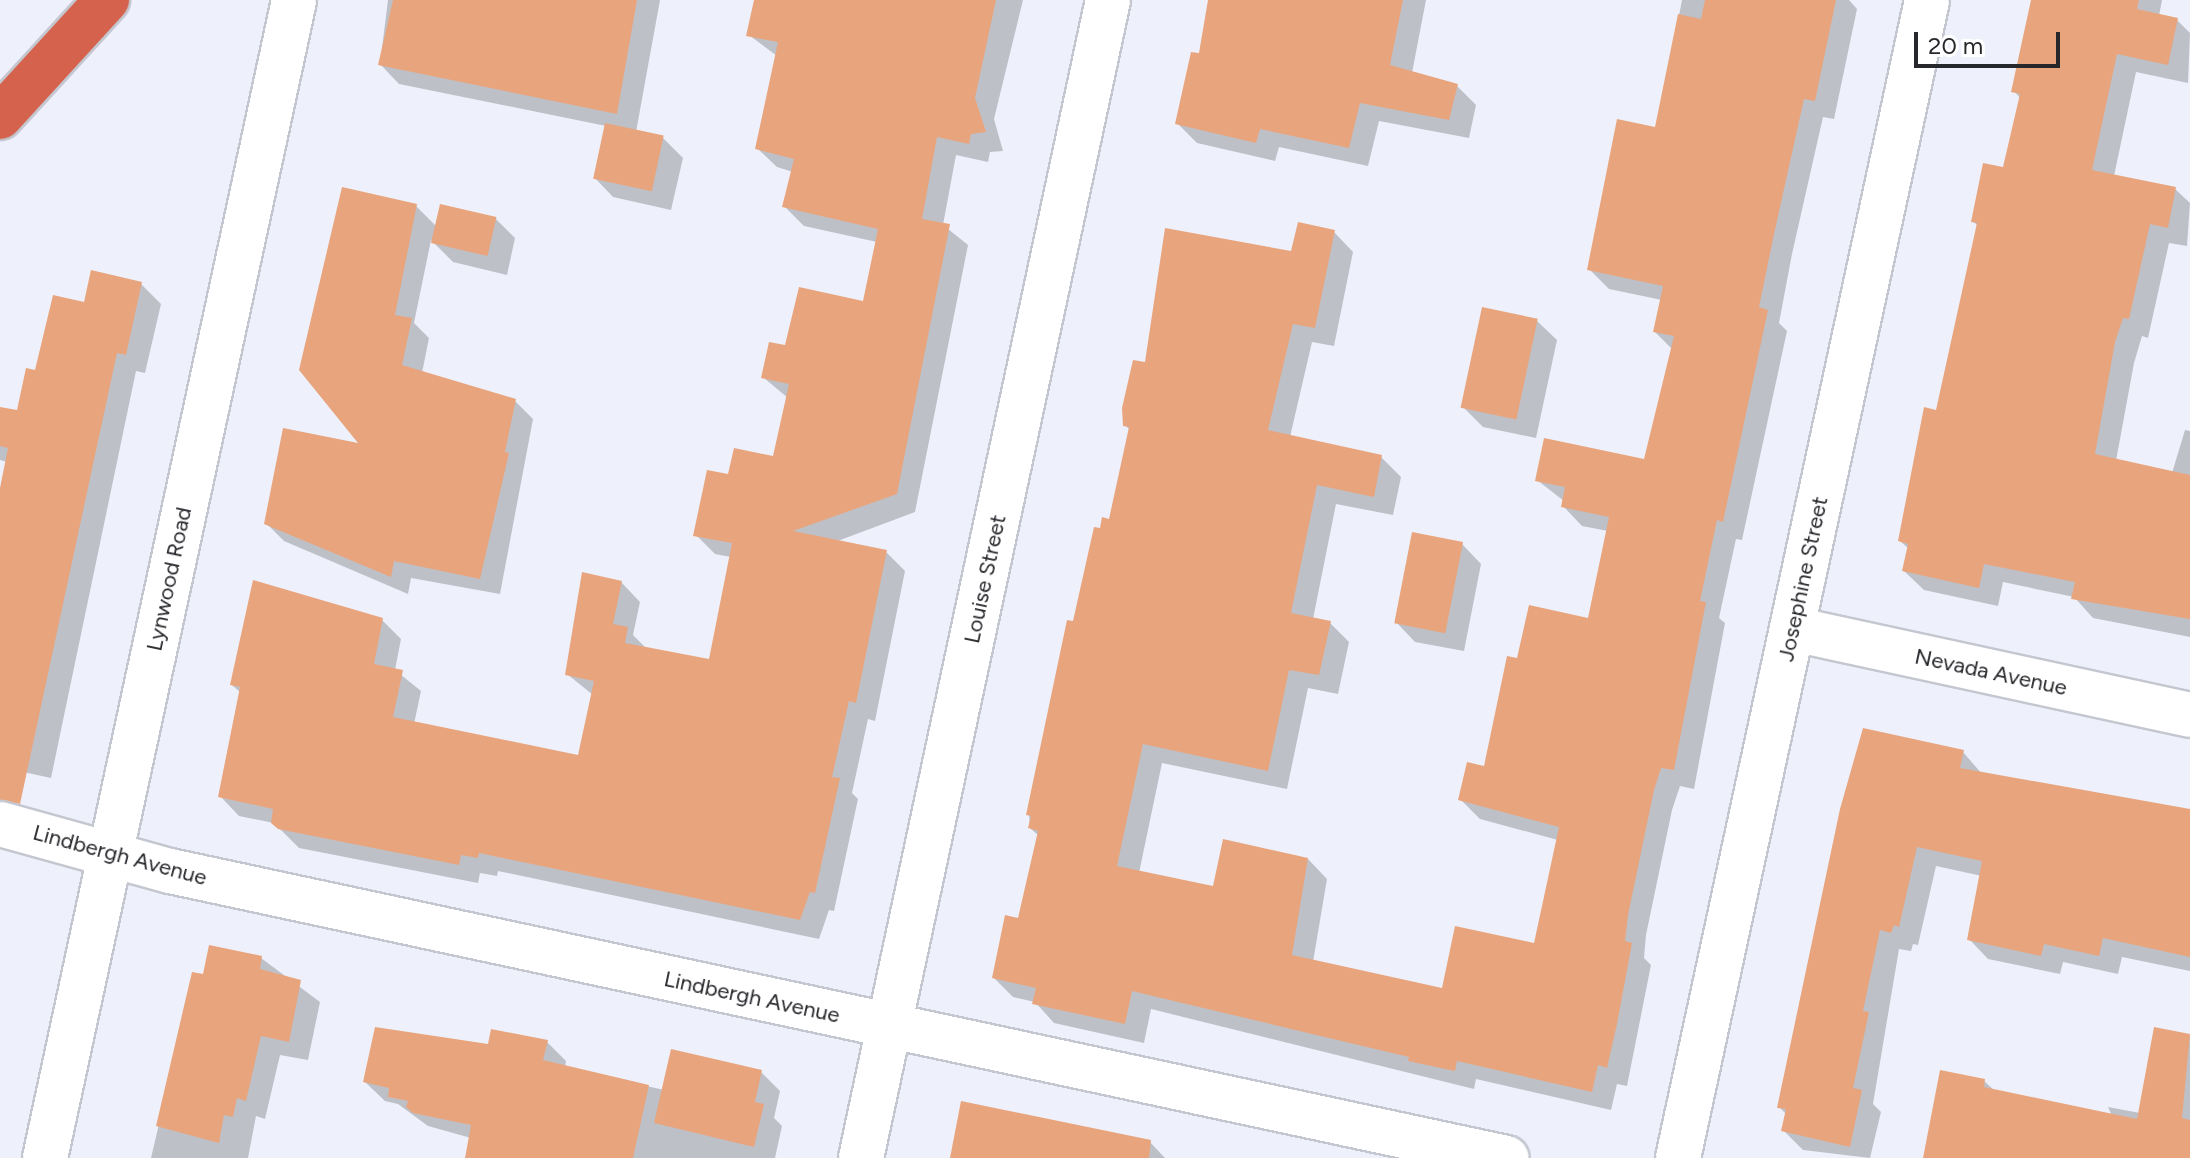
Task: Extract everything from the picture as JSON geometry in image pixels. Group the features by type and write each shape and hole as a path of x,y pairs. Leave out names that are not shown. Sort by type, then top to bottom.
{"highway":[{"path":"0,117 107,0"}],"street":[{"name":"Lynwood Road","path":"45,1158 294,0"},
{"name":"Louise Street","path":"861,1158 1108,0"},
{"name":"Josephine Street","path":"1678,1158 1927,0"},
{"name":"Nevada Avenue","path":"1793,629 2190,715"},
{"name":"Lindbergh Avenue","path":"0,824 185,874 1507,1158"}],"building":[{"path":"393,0 637,0 617,114 378,65"},
{"path":"754,0 996,0 975,98 986,132 971,134 969,144 937,137 922,219 950,224 897,494 793,531 887,550 856,703 849,701 832,777 840,778 815,893 810,892 800,920 479,853 478,858 461,855 459,865 278,829 271,823 273,809 218,797 240,687 230,685 253,580 383,618 374,664 403,670 393,717 578,755 594,681 565,675 582,572 622,581 613,624 628,627 625,643 709,659 732,543 693,536 707,470 728,474 734,448 773,456 789,384 761,378 769,342 785,345 799,287 863,301 878,229 782,207 794,159 755,149 778,42 746,36"},
{"path":"1208,0 1403,0 1390,65 1458,84 1449,120 1360,103 1349,148 1260,129 1256,143 1175,124 1191,52 1199,53"},
{"path":"1705,0 1836,0 1815,101 1804,99 1774,234 1759,307 1768,310 1723,522 1717,520 1700,601 1706,602 1674,770 1661,768 1654,790 1628,915 1625,941 1632,943 1617,1024 1607,1068 1598,1065 1592,1092 1457,1061 1455,1071 1408,1061 1409,1057 1132,991 1125,1024 1032,1004 1036,988 992,978 1005,915 1018,918 1038,831 1028,828 1031,816 1026,815 1067,620 1073,621 1094,527 1100,528 1102,517 1109,519 1129,427 1123,426 1122,408 1133,360 1145,362 1165,228 1291,251 1298,222 1335,230 1315,328 1293,324 1268,430 1382,455 1374,497 1317,485 1291,613 1331,621 1319,675 1289,670 1268,771 1143,744 1117,866 1213,886 1223,839 1308,858 1292,955 1442,988 1455,926 1534,943 1559,827 1458,800 1467,762 1484,766 1507,656 1517,658 1529,605 1588,618 1609,517 1561,507 1565,487 1535,481 1544,438 1644,459 1674,336 1653,332 1663,286 1587,270 1617,119 1655,127 1678,14 1701,19"},
{"path":"2031,0 2139,0 2137,9 2178,18 2168,65 2117,54 2092,170 2176,187 2168,228 2150,224 2129,319 2123,318 2115,342 2095,454 2190,475 2190,619 2071,599 2075,582 1984,564 1979,588 1902,571 1908,544 1898,541 1924,407 1936,410 1977,223 1971,222 1983,163 2003,167 2020,94 2011,92"},
{"path":"605,123 664,135 652,191 593,179"},
{"path":"342,187 417,204 395,315 412,318 402,365 516,399 505,452 509,453 480,579 394,561 391,577 264,524 283,428 358,443 299,370"},
{"path":"440,204 497,217 488,256 431,243"},
{"path":"91,270 142,282 126,355 117,353 20,804 0,800 0,488 8,448 0,446 0,407 17,410 26,368 35,370 53,295 84,302"},
{"path":"1482,307 1538,319 1516,420 1461,408"},
{"path":"1412,532 1463,542 1445,633 1394,623"},
{"path":"1863,728 1964,750 1960,768 2190,809 2190,957 2103,938 2099,956 2044,944 2041,956 1967,940 1982,861 1917,847 1899,927 1894,925 1891,933 1880,930 1863,1011 1869,1012 1853,1088 1862,1090 1850,1147 1781,1131 1786,1109 1777,1108 1840,809"},
{"path":"209,945 262,956 260,969 301,980 289,1042 261,1036 246,1101 237,1098 233,1117 224,1115 219,1143 156,1126 192,972 203,974"},
{"path":"375,1027 488,1044 491,1029 548,1040 543,1060 649,1085 633,1158 465,1158 471,1125 413,1113 406,1107 408,1101 388,1097 389,1088 363,1082"},
{"path":"2154,1027 2190,1034 2182,1118 2190,1120 2190,1158 1923,1158 1940,1070 1985,1079 1984,1087 2137,1119"},
{"path":"671,1049 762,1070 755,1102 764,1104 754,1147 654,1123"},
{"path":"961,1101 1151,1140 1149,1158 950,1158"}]}
